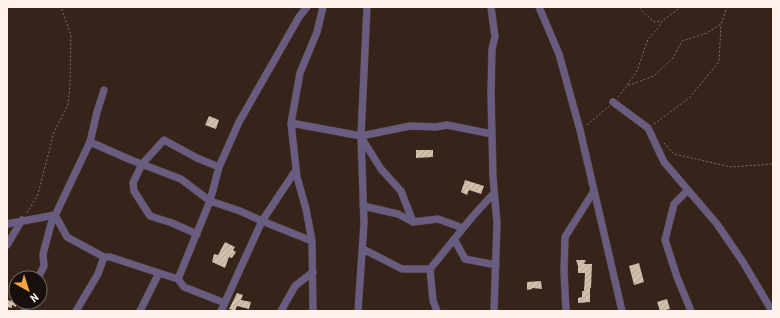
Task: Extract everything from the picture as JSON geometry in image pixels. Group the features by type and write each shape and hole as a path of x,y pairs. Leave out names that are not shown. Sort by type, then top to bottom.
{"street":[{"path":"178,279 210,201 219,166 239,122 299,17 307,7"},
{"path":"313,311 312,241 306,209 297,177 291,123 300,72 317,32 323,7"},
{"path":"358,311 363,206 361,136 367,7"},
{"path":"491,7 495,37 492,56 491,94 494,193 497,223 494,311"},
{"path":"539,7 559,54 580,130 622,311"},
{"path":"42,270 44,266 43,254 51,224 90,142 104,90"},
{"path":"613,102 648,128 664,162 717,224 743,262 772,311"},
{"path":"291,123 361,136 410,126 436,127 447,125 492,134"},
{"path":"361,136 381,169 401,191 413,222"},
{"path":"197,234 172,223 150,216 134,191 133,183 142,164 164,140 197,158 219,166"},
{"path":"90,142 181,179 210,201 240,211 262,222 312,241"},
{"path":"222,311 262,222 296,170"},
{"path":"688,190 674,204 666,240 677,277 691,311"},
{"path":"566,311 564,271 565,237 594,191"},
{"path":"437,311 433,301 430,269 494,193"},
{"path":"363,206 398,214 413,222 438,219 463,228"},
{"path":"7,224 55,215"},
{"path":"55,215 67,237 104,257 110,257 178,279 184,288 225,303"},
{"path":"7,246 22,220"},
{"path":"454,239 465,259 496,265"},
{"path":"362,249 402,269 430,269"},
{"path":"76,311 98,274 104,257"},
{"path":"281,311 295,286 313,272"},
{"path":"140,311 159,273"}],"path":[{"path":"22,220 38,194 54,132 68,105 71,35 61,7"},
{"path":"640,7 642,11 654,22 662,21"},
{"path":"580,130 606,109 627,86 637,71 648,39 659,27 662,21 680,7"},
{"path":"648,128 689,98 719,62 721,24 727,7"},
{"path":"627,86 654,76 673,58 682,41 707,33 721,24"},
{"path":"664,144 674,154 731,167 773,164"}],"building":[{"path":"209,116 219,120 216,129 205,125"},
{"path":"416,150 433,150 433,157 416,158"},
{"path":"465,180 484,186 481,194 469,190 467,195 461,192"},
{"path":"225,242 235,247 233,250 236,252 232,258 229,257 225,268 212,262 214,254 218,255"},
{"path":"576,260 586,260 584,264 592,264 590,302 578,303 578,298 582,297 582,291 584,291 585,273 578,273"},
{"path":"639,263 644,282 634,285 629,266"},
{"path":"541,281 542,289 532,288 527,290 527,282"},
{"path":"237,293 243,295 241,300 251,302 249,309 237,306 235,311 229,309"},
{"path":"667,299 670,309 660,311 657,302"}]}
